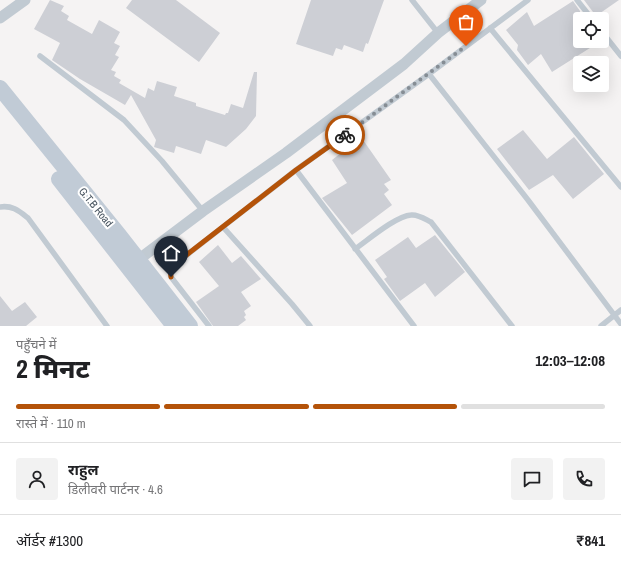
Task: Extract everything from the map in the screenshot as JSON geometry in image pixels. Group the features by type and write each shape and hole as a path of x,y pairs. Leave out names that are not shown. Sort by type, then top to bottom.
{"main road":[{"name":"G.T.B Road","path":"0,88 190,326"},
{"name":"G.T.B Road","path":"0,104 174,326"}],"street":[{"path":"0,18 25,0"},
{"path":"138,260 203,211 298,144 404,64 438,33 481,0"}],"lane":[{"path":"412,0 438,33"},
{"path":"209,326 171,277 170,268 296,170 528,0"},
{"path":"577,0 586,12"},
{"path":"490,28 621,187"},
{"path":"609,41 621,56"},
{"path":"40,56 124,120 203,211"},
{"path":"429,74 528,200 621,324"},
{"path":"296,170 414,326"},
{"path":"0,207 6,206 16,208 28,218 107,326"},
{"path":"355,249 400,218 412,215 422,217 431,222 512,326"},
{"path":"223,226 310,326"},
{"path":"601,326 621,310"}],"building":[{"path":"50,0 64,6 61,11 69,16 67,20 92,34 99,20 120,32 114,43 120,46 115,55 119,57 111,70 116,72 114,76 121,80 119,83 145,98 148,88 154,91 157,81 177,87 174,96 196,103 196,106 225,115 228,113 231,104 243,108 254,72 257,72 256,116 246,129 226,147 206,140 201,154 176,146 174,153 154,147 156,140 131,95 125,105 80,79 52,60 60,43 34,29"},
{"path":"132,0 176,0 220,33 199,62 126,8"},
{"path":"311,0 384,0 368,44 366,43 363,52 344,45 342,50 336,48 333,56 296,44"},
{"path":"584,0 619,0 602,12 593,12"},
{"path":"573,1 580,12 573,12 573,48 590,48 577,56 573,56 573,59 552,72 541,54 528,65 517,50 518,45 506,30 527,12 534,26"},
{"path":"523,130 547,159 574,137 604,174 573,199 553,175 529,190 497,149"},
{"path":"361,137 391,180 384,184 389,190 384,194 392,205 352,235 322,198 347,183 332,160"},
{"path":"435,235 465,272 435,297 425,283 400,301 384,279 387,277 375,260 408,237 416,248"},
{"path":"218,245 232,263 241,256 261,279 241,292 251,306 244,311 246,315 244,317 246,320 238,326 213,326 196,302 219,286 199,262"},
{"path":"0,296 12,311 25,302 37,317 26,326 0,326"}],"way so far":[{"path":"345,135 466,46"}],"route":[{"path":"171,277 170,268 296,170 345,135"}]}
